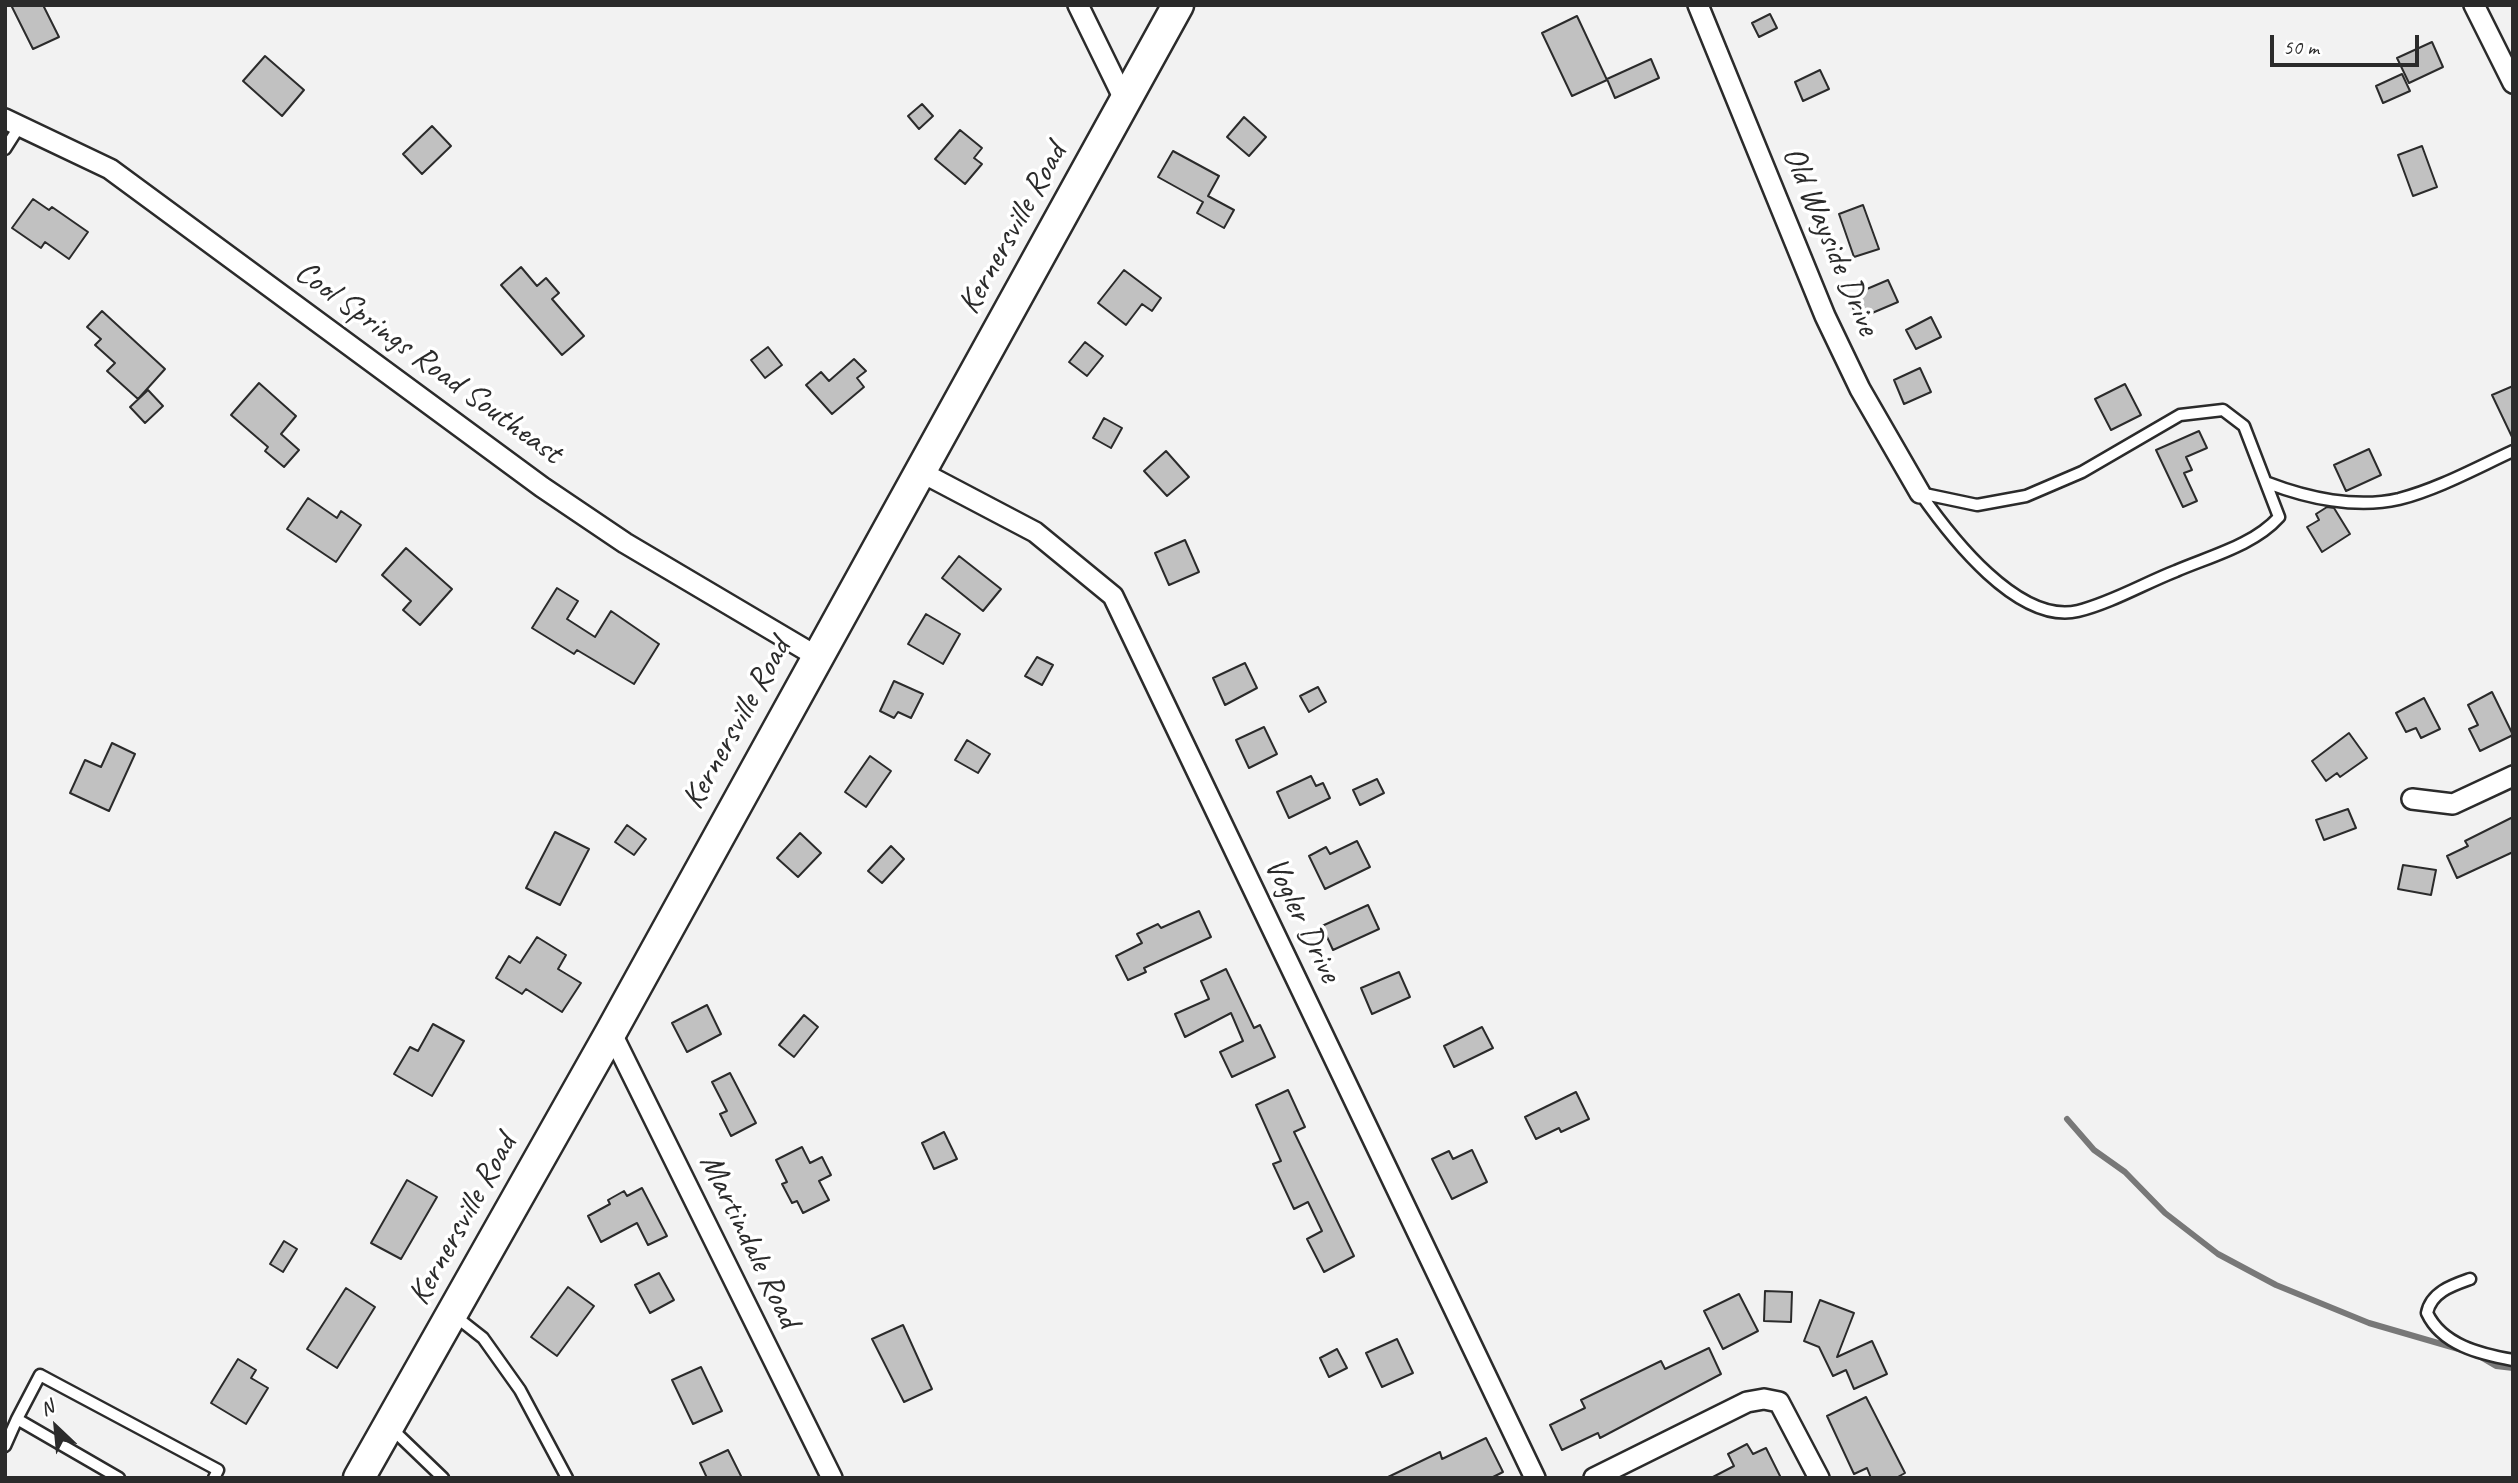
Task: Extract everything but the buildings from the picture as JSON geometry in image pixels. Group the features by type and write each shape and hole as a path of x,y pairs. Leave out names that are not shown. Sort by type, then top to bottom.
{"main road":[{"name":"Kernersville Road","path":"359,1478 611,1032 816,656 921,472 1178,5"}],"street":[{"path":"1078,5 1125,101"},
{"name":"Old Wayside Drive","path":"1698,5 1825,316 1860,389 1920,493"},
{"path":"2474,5 2513,83"},
{"name":"Cool Springs Road Southeast","path":"12,123 110,169 542,487 625,543 816,656"},
{"name":"Vogler Drive","path":"921,472 1035,532 1113,596 1535,1478"},
{"path":"2412,799 2453,804 2513,776"},
{"name":"Martindale Road","path":"611,1032 832,1478"},
{"path":"1594,1478 1747,1402 1764,1399 1779,1402 1819,1478"}],"lane":[{"path":"5,149 12,123"},
{"path":"2222,410 2244,426 2268,482 2279,517 2267,530 2078,611 2059,613 2043,611 2008,590 1961,546 1920,493 1978,505 2026,496 2082,472 2179,415 2222,410"},
{"path":"2268,482 2304,496 2365,502 2398,499 2513,451"},
{"path":"2470,1279 2451,1286 2433,1299 2427,1312 2432,1322 2441,1334 2459,1344 2513,1360"},
{"path":"451,1314 483,1338 520,1390 567,1478"},
{"path":"5,1446 40,1375 218,1470 214,1478"},
{"path":"17,1419 119,1478"},
{"path":"388,1425 443,1478"}],"waterway":[{"path":"2067,1119 2094,1150 2125,1172 2165,1213 2218,1254 2276,1285 2369,1323 2462,1350"},
{"path":"2479,1356 2496,1366 2513,1368"}]}
